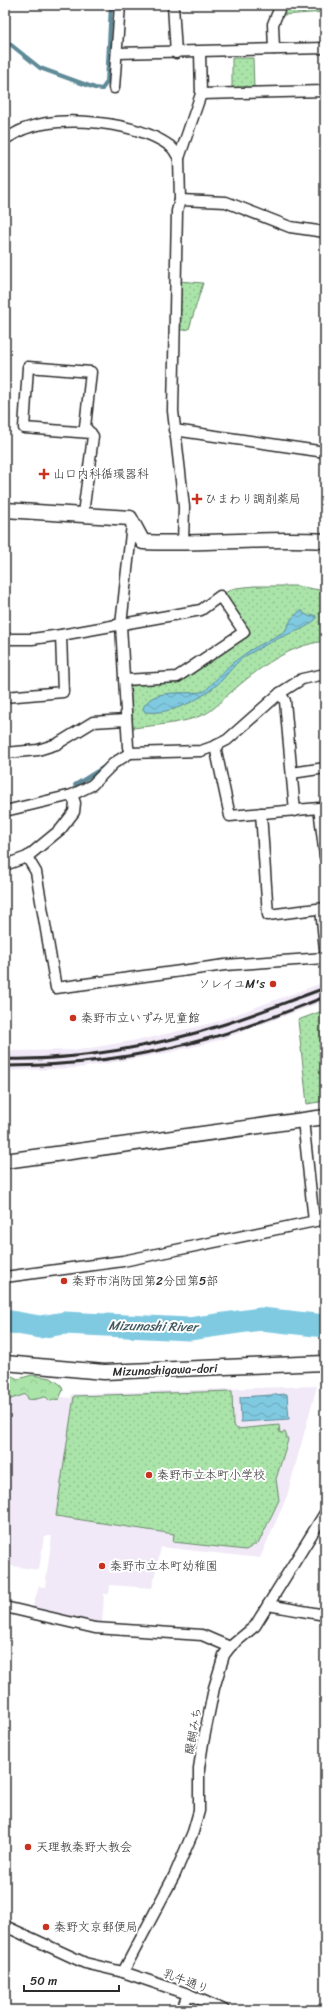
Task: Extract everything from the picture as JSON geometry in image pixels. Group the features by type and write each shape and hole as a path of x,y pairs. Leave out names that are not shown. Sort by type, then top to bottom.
{"street":[{"path":"114,88 120,5"},
{"path":"173,5 176,53"},
{"path":"274,50 273,24 281,5"},
{"path":"117,54 325,48"},
{"path":"183,544 184,508 174,430 177,211 180,200 180,158 201,94 200,52"},
{"path":"201,94 325,91"},
{"path":"5,140 24,129 50,123 110,123 158,138 171,147 180,158"},
{"path":"180,200 226,202 290,227 325,232"},
{"path":"84,514 93,436 91,433 85,426 91,372 28,367 24,428 91,433"},
{"path":"174,430 325,452"},
{"path":"5,510 130,518 143,542 183,544 305,540 325,542"},
{"path":"130,753 128,747 126,720 121,625 132,524"},
{"path":"5,639 32,639 61,636 201,610 220,596 244,632 178,677 124,680"},
{"path":"5,698 63,692 61,636"},
{"path":"5,811 72,795 92,785 114,763 130,753 201,751 215,746 227,740 280,692 302,679 325,674"},
{"path":"280,692 285,701 295,811"},
{"path":"5,753 38,750 57,744 93,722 126,720"},
{"path":"215,746 230,816 319,808 325,856"},
{"path":"292,773 325,768"},
{"path":"5,865 28,857 61,829 74,812 75,803 72,795"},
{"path":"261,813 268,914 323,908 325,950"},
{"path":"28,857 36,872 56,988 225,965 325,958"},
{"path":"5,1161 325,1117"},
{"path":"303,1120 314,1221"},
{"path":"5,1277 123,1261 325,1219"},
{"name":"Mizunashigawa-dori","path":"5,1363 104,1372 161,1371 325,1363"},
{"name":"醍醐みち","path":"123,1972 175,1874 193,1832 199,1811 199,1768 212,1696 224,1656 230,1647 250,1632 325,1513"},
{"path":"268,1605 325,1614"},
{"path":"5,1607 95,1628 202,1635 230,1647"},
{"name":"乳牛通り","path":"5,1926 86,1963 123,1972 188,1994 224,2010"},
{"path":"182,2010 188,1994"}],"shaded area":[{"path":"325,982 325,1001 220,1040 168,1053 78,1068 5,1071 5,1051 78,1050 149,1038 212,1023"},
{"name":"秦野市立本町小学校","path":"317,1386 287,1496 260,1558 161,1547 152,1588 110,1585 109,1594 104,1594 102,1625 32,1609 39,1586 45,1587 52,1536 44,1536 39,1570 5,1565 5,1390 71,1398 72,1394"}],"green space":[{"path":"288,5 325,5 325,12 283,15"},
{"path":"232,58 253,58 254,88 232,89"},
{"path":"179,281 203,283 189,329 178,331"},
{"path":"254,586 297,586 325,591 325,641 298,648 274,660 252,675 205,714 178,722 133,728 130,688 134,684 180,682 251,634 224,593 236,588"},
{"path":"325,1010 325,1101 307,1104 298,1020"},
{"path":"32,1375 51,1378 61,1385 63,1390 59,1399 50,1401 46,1397 28,1399 26,1394 5,1401 5,1376 12,1376 18,1379"},
{"name":"秦野市立本町小学校","path":"232,1391 233,1424 237,1429 279,1425 280,1433 285,1432 288,1440 276,1479 279,1500 259,1542 246,1550 173,1542 174,1534 56,1516 74,1396"}],"water":[{"path":"300,611 303,611 303,613 311,617 312,614 316,616 316,619 305,627 246,655 222,680 196,699 166,711 145,712 143,708 148,701 162,694 205,691 231,664 249,651 285,631 292,618"},
{"path":"287,1394 289,1419 241,1422 240,1397"}],"waterway":[{"path":"5,40 40,68 95,88 102,89 107,82 111,5"},
{"path":"75,785 104,767"},
{"name":"Mizunashi River","path":"5,1321 40,1327 64,1323 189,1329 261,1319 325,1326"}],"railway":[{"path":"5,1059 32,1059 88,1055 145,1045 225,1024 325,988"},
{"path":"5,1066 31,1066 83,1062 160,1050 210,1038 239,1029 325,997"}],"place":[{"name":"山口内科循環器科","path":"44,474"},
{"name":"ひまわり調剤薬局","path":"197,499"},
{"name":"ソレイユM's","path":"273,984"},
{"name":"秦野市立いずみ児童館","path":"73,1018"},
{"name":"秦野市消防団第2分団第5部","path":"64,1281"},
{"name":"秦野市立本町小学校","path":"149,1475"},
{"name":"秦野市立本町幼稚園","path":"102,1566"},
{"name":"天理教秦野大教会","path":"28,1847"},
{"name":"秦野文京郵便局","path":"46,1927"}]}
